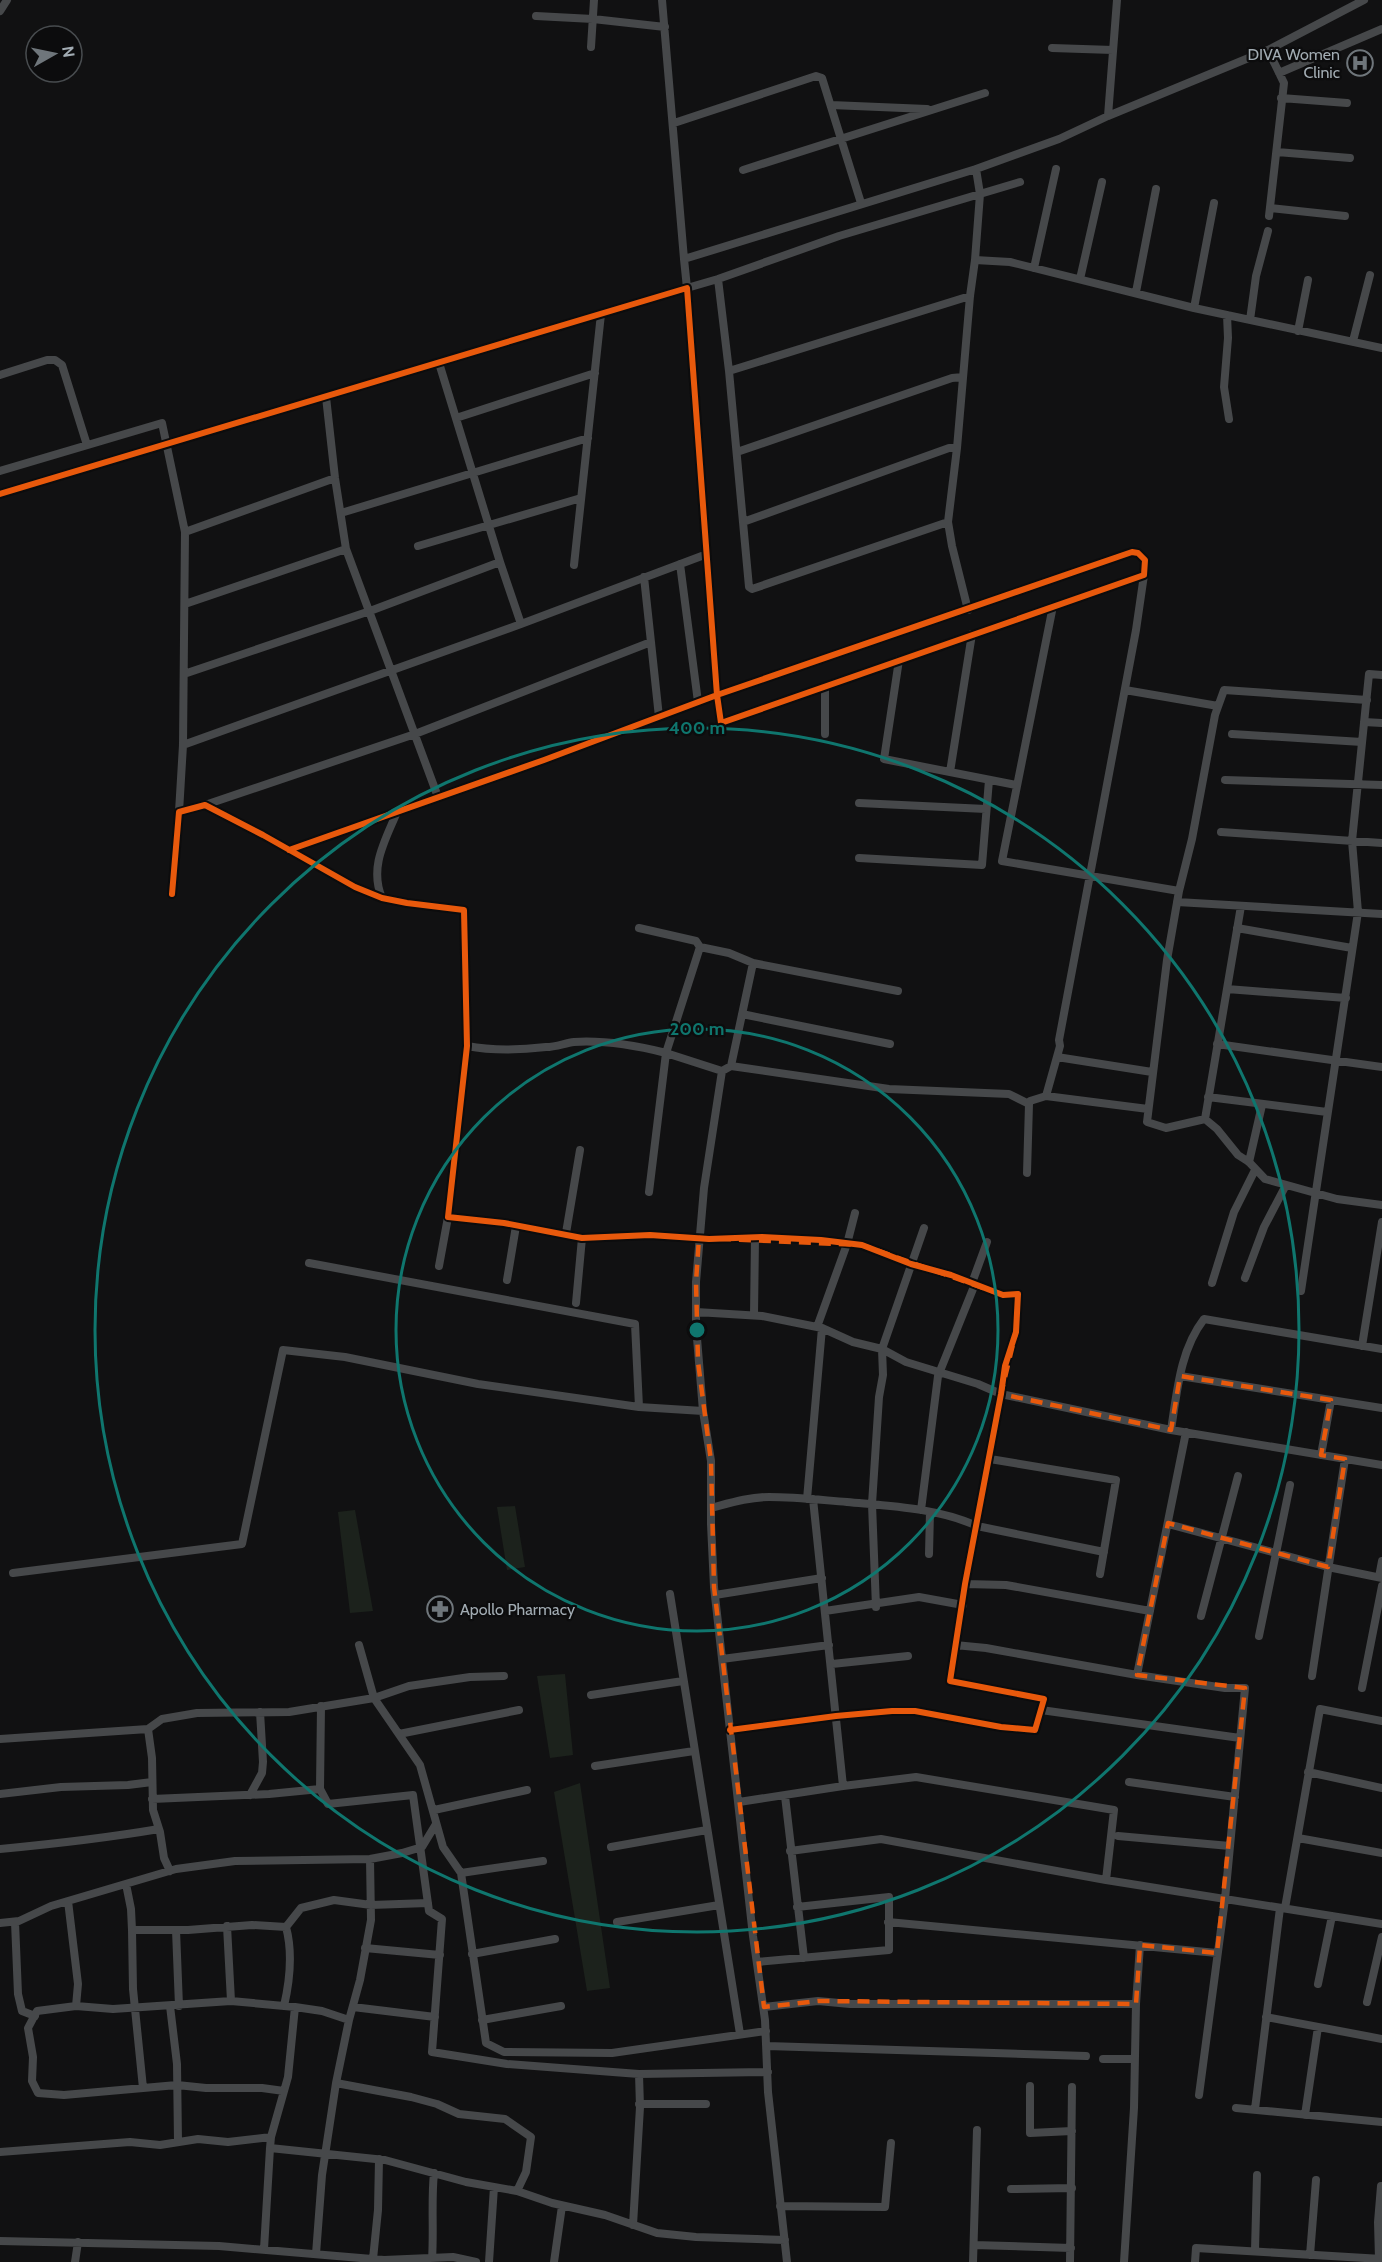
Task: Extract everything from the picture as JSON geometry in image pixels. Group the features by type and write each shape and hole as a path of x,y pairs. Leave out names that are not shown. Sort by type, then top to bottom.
{"street":[{"path":"0,11 7,0"},
{"path":"591,48 594,0"},
{"path":"662,0 674,123 717,695 721,723 1144,575"},
{"path":"1108,116 1118,0"},
{"path":"684,259 976,169 1059,140 1108,116 1268,50 1364,0"},
{"path":"536,16 593,19 665,27"},
{"path":"1279,73 1382,29"},
{"path":"1052,48 1113,50"},
{"path":"1268,50 1284,82 1269,212 1345,216"},
{"path":"674,123 816,76 822,78 861,203"},
{"path":"743,170 986,93"},
{"path":"1281,98 1347,103"},
{"path":"831,105 933,110"},
{"path":"1277,152 1350,158"},
{"path":"968,610 948,522 975,260 980,194 976,169"},
{"path":"1034,268 1056,169"},
{"path":"0,494 718,279 839,236 1020,182"},
{"path":"1080,279 1102,182"},
{"path":"1136,292 1156,189"},
{"path":"1194,308 1214,203"},
{"path":"1250,320 1257,267 1268,231"},
{"path":"975,260 1010,262 1194,308 1382,348"},
{"path":"1353,341 1370,274"},
{"path":"718,279 749,586 752,589 948,522"},
{"path":"1298,331 1308,280"},
{"path":"729,371 970,296"},
{"path":"574,565 601,314"},
{"path":"1227,315 1228,338 1224,387 1228,419"},
{"path":"0,375 47,360 55,360 62,365 87,445"},
{"path":"439,363 521,624"},
{"path":"456,418 595,373"},
{"path":"737,452 952,378 963,377"},
{"path":"326,397 346,549 438,797"},
{"path":"0,471 162,423 185,532 183,745 172,894"},
{"path":"341,513 588,438"},
{"path":"743,522 949,448 957,448"},
{"path":"185,532 335,478"},
{"path":"418,546 581,498"},
{"path":"185,604 346,549"},
{"path":"289,850 544,760 717,695 1132,552 1138,552 1145,560 1144,575 1125,690 1057,1057 1046,1096"},
{"path":"183,745 521,624 707,554"},
{"path":"184,674 370,611 500,562"},
{"path":"680,564 698,702"},
{"path":"644,577 659,717"},
{"path":"1053,606 1002,861 1179,891"},
{"path":"950,772 972,634"},
{"path":"179,812 415,734 651,642"},
{"path":"899,660 884,759 1016,785"},
{"path":"1301,1291 1358,912 1352,841 1370,674 1382,675"},
{"path":"825,686 825,734"},
{"path":"1125,690 1218,706"},
{"path":"1205,1119 1166,1128 1147,1122 1152,1072 1177,902 1218,706 1224,690 1367,700"},
{"path":"1364,722 1382,723"},
{"path":"1232,734 1362,742"},
{"path":"859,858 982,865 989,780"},
{"path":"1225,780 1382,785"},
{"path":"859,803 986,810"},
{"path":"205,805 355,887 382,898 464,910 467,1046 448,1217 439,1266"},
{"path":"382,898 377,879 378,858 397,812"},
{"path":"1221,832 1382,843"},
{"path":"1177,902 1382,914"},
{"path":"1205,1119 1241,906"},
{"path":"639,928 696,941 700,946 729,953 753,963 898,991"},
{"path":"1237,928 1352,948"},
{"path":"649,1192 666,1053 700,946"},
{"path":"731,1066 753,963"},
{"path":"1227,989 1346,998"},
{"path":"742,1014 890,1044"},
{"path":"467,1046 481,1049 524,1049 573,1042 631,1046 666,1053 722,1071 731,1066 889,1089 1009,1094 1029,1104"},
{"path":"1217,1044 1382,1067"},
{"path":"1057,1057 1152,1072"},
{"path":"722,1071 704,1188 696,1312 703,1411 711,1461 715,1595 764,2007 768,2092 787,2262"},
{"path":"1027,1173 1030,1101 1046,1096 1148,1109"},
{"path":"1208,1097 1327,1112"},
{"path":"1249,1162 1262,1104"},
{"path":"1205,1119 1217,1129 1238,1155 1249,1162 1265,1179 1337,1199 1382,1205"},
{"path":"566,1233 580,1150"},
{"path":"1212,1283 1234,1212 1255,1170"},
{"path":"1245,1278 1264,1227 1286,1185"},
{"path":"843,1786 832,1664 810,1499 820,1327 855,1213"},
{"path":"448,1217 504,1222 582,1238 650,1235 821,1240 862,1245 1003,1295 1018,1294 1016,1332 1005,1366 990,1459 965,1584 950,1681 1044,1699 1035,1730 1000,1727 915,1711 892,1710 730,1730"},
{"path":"1362,1346 1382,1222"},
{"path":"507,1281 516,1226"},
{"path":"876,1605 872,1504 879,1397 883,1374 882,1349 924,1228"},
{"path":"576,1303 582,1238"},
{"path":"754,1315 755,1238"},
{"path":"929,1554 925,1511 939,1372 987,1242"},
{"path":"309,1263 635,1324 639,1407"},
{"path":"696,1312 754,1315 820,1327 853,1342 882,1349 906,1362 1001,1394 1172,1430 1382,1465"},
{"path":"1172,1430 1180,1376 1194,1331 1204,1319 1382,1349"},
{"path":"13,1573 242,1544 283,1350 345,1356 478,1384 639,1407 703,1411"},
{"path":"1180,1376 1382,1408"},
{"path":"1321,1455 1331,1400"},
{"path":"1137,1676 1186,1432"},
{"path":"990,1459 1116,1480 1100,1574"},
{"path":"1312,1676 1345,1459"},
{"path":"1201,1616 1238,1476"},
{"path":"1259,1636 1290,1485"},
{"path":"711,1508 741,1500 767,1497 872,1504 925,1511 964,1520 977,1526 1104,1552"},
{"path":"1168,1524 1329,1567 1381,1577 1382,1561"},
{"path":"715,1595 822,1578"},
{"path":"965,1584 1006,1585 1150,1611"},
{"path":"1362,1688 1382,1586"},
{"path":"670,1594 740,2034"},
{"path":"825,1611 919,1597 963,1605"},
{"path":"359,1645 374,1698 420,1765 443,1847 461,1873 486,2043 504,2052 612,2053 766,2031"},
{"path":"722,1659 829,1645"},
{"path":"956,1645 986,1648 1137,1676 1225,1688 1245,1688 1225,1899 1199,2095"},
{"path":"832,1664 908,1656"},
{"path":"0,1740 148,1729 162,1719 197,1713 289,1712 374,1698 409,1686 470,1677 504,1676"},
{"path":"591,1695 683,1681"},
{"path":"321,1706 320,1789 328,1804 413,1795 426,1785"},
{"path":"1255,2109 1282,1908 1298,1838 1320,1709 1382,1721"},
{"path":"399,1734 519,1710"},
{"path":"1041,1710 1240,1738"},
{"path":"250,1795 262,1773 260,1712"},
{"path":"148,1729 153,1810 164,1858 171,1871"},
{"path":"595,1766 694,1751"},
{"path":"1308,1772 1382,1788"},
{"path":"739,1802 916,1777 1114,1810 1106,1880"},
{"path":"0,1794 73,1786 152,1782"},
{"path":"1129,1782 1235,1797"},
{"path":"153,1799 250,1795 320,1789"},
{"path":"434,1810 527,1790"},
{"path":"413,1795 422,1847 429,1911 442,1918 432,2052 507,2064 639,2074 768,2072"},
{"path":"784,1796 804,1958"},
{"path":"0,1923 15,1922 51,1906 171,1871 235,1862 370,1859 402,1853 422,1847 436,1824"},
{"path":"0,1849 76,1842 100,1836 123,1836 159,1829"},
{"path":"611,1847 707,1830"},
{"path":"1118,1836 1230,1846"},
{"path":"1298,1838 1382,1853"},
{"path":"790,1851 880,1839 1106,1880 1382,1924"},
{"path":"316,2253 325,2153 336,2083 360,1980 371,1920 370,1859"},
{"path":"461,1873 543,1861"},
{"path":"126,1884 131,1910 131,1959 143,2088"},
{"path":"757,1962 889,1950 889,1897 797,1907"},
{"path":"286,1927 301,1908 334,1900 371,1905 428,1903"},
{"path":"68,1901 78,1984 76,2006"},
{"path":"617,1922 719,1905"},
{"path":"1318,1984 1332,1916"},
{"path":"15,1922 18,1994 22,2011 35,2016"},
{"path":"888,1922 1217,1953"},
{"path":"132,1930 176,1930 227,1926 286,1927"},
{"path":"227,1926 231,2001"},
{"path":"284,2006 290,1982 290,1941 286,1927"},
{"path":"176,1930 178,2142"},
{"path":"1367,2002 1382,1937"},
{"path":"472,1954 555,1939"},
{"path":"1124,2262 1134,2108 1136,2004 1140,1946"},
{"path":"365,1948 440,1955"},
{"path":"284,2091 177,2085 64,2095 38,2093 32,2080 33,2056 28,2028 37,2011 76,2006 113,2010 231,2001 322,2011 350,2020"},
{"path":"764,2007 818,2001 850,2004 1136,2004"},
{"path":"482,2020 561,2006"},
{"path":"264,2249 270,2148 288,2077 295,2007"},
{"path":"353,2007 435,2017"},
{"path":"1266,2017 1382,2039"},
{"path":"1305,2115 1318,2027"},
{"path":"767,2046 1086,2056"},
{"path":"1103,2059 1134,2059"},
{"path":"633,2224 639,2074"},
{"path":"336,2083 411,2097 437,2104 459,2114 505,2119 531,2137 526,2172 517,2192"},
{"path":"1030,2086 1030,2133 1072,2131"},
{"path":"1070,2262 1072,2087"},
{"path":"639,2104 706,2104"},
{"path":"1236,2108 1382,2122"},
{"path":"973,2262 977,2130"},
{"path":"0,2152 130,2142 160,2145 198,2139 228,2142 272,2137"},
{"path":"780,2206 885,2207 891,2143"},
{"path":"270,2148 379,2159 517,2192 633,2224 657,2233 696,2237 785,2240"},
{"path":"373,2259 378,2210 379,2159"},
{"path":"432,2259 434,2217 431,2195 434,2173"},
{"path":"1255,2250 1257,2175"},
{"path":"1310,2255 1316,2180"},
{"path":"1195,2262 1196,2247 1381,2259 1378,2222 1381,2186"},
{"path":"489,2262 494,2187"},
{"path":"1011,2189 1072,2188"},
{"path":"554,2262 562,2206"},
{"path":"0,2241 264,2249 373,2259 453,2257 476,2262"},
{"path":"75,2262 78,2242"},
{"path":"974,2245 1071,2247"}],"highlighted area":[{"path":"699,1238 862,1245 1003,1295 1018,1294 1016,1332 1001,1394 1171,1430 1180,1376 1331,1400 1321,1455 1345,1459 1328,1567 1168,1523 1137,1675 1245,1688 1217,1953 1140,1945 1136,2004 818,2001 764,2007 714,1587 711,1461 698,1362 696,1282"}],"shaded area":[{"path":"515,1506 525,1567 507,1570 497,1507"},
{"path":"355,1510 373,1611 350,1613 338,1512"},
{"path":"565,1674 573,1755 550,1758 537,1676"},
{"path":"580,1783 610,1988 587,1991 554,1792"}],"cycle path":[{"path":"0,494 687,288 717,695 1132,552 1138,553 1145,560 1144,575 721,723 717,695 544,760 289,850"},
{"path":"172,894 179,812 205,805 355,887 382,898 464,910 467,1046 448,1217 504,1223 582,1238 650,1235 709,1239 762,1237 862,1245 1003,1295 1018,1294 1016,1332 1005,1366 965,1584 950,1681 1044,1699 1035,1730 1001,1727 915,1711 836,1716 730,1730"}],"place":[{"name":"DIVA Women Clinic","path":"1360,63"},
{"name":"Apollo Pharmacy","path":"440,1609"}]}
